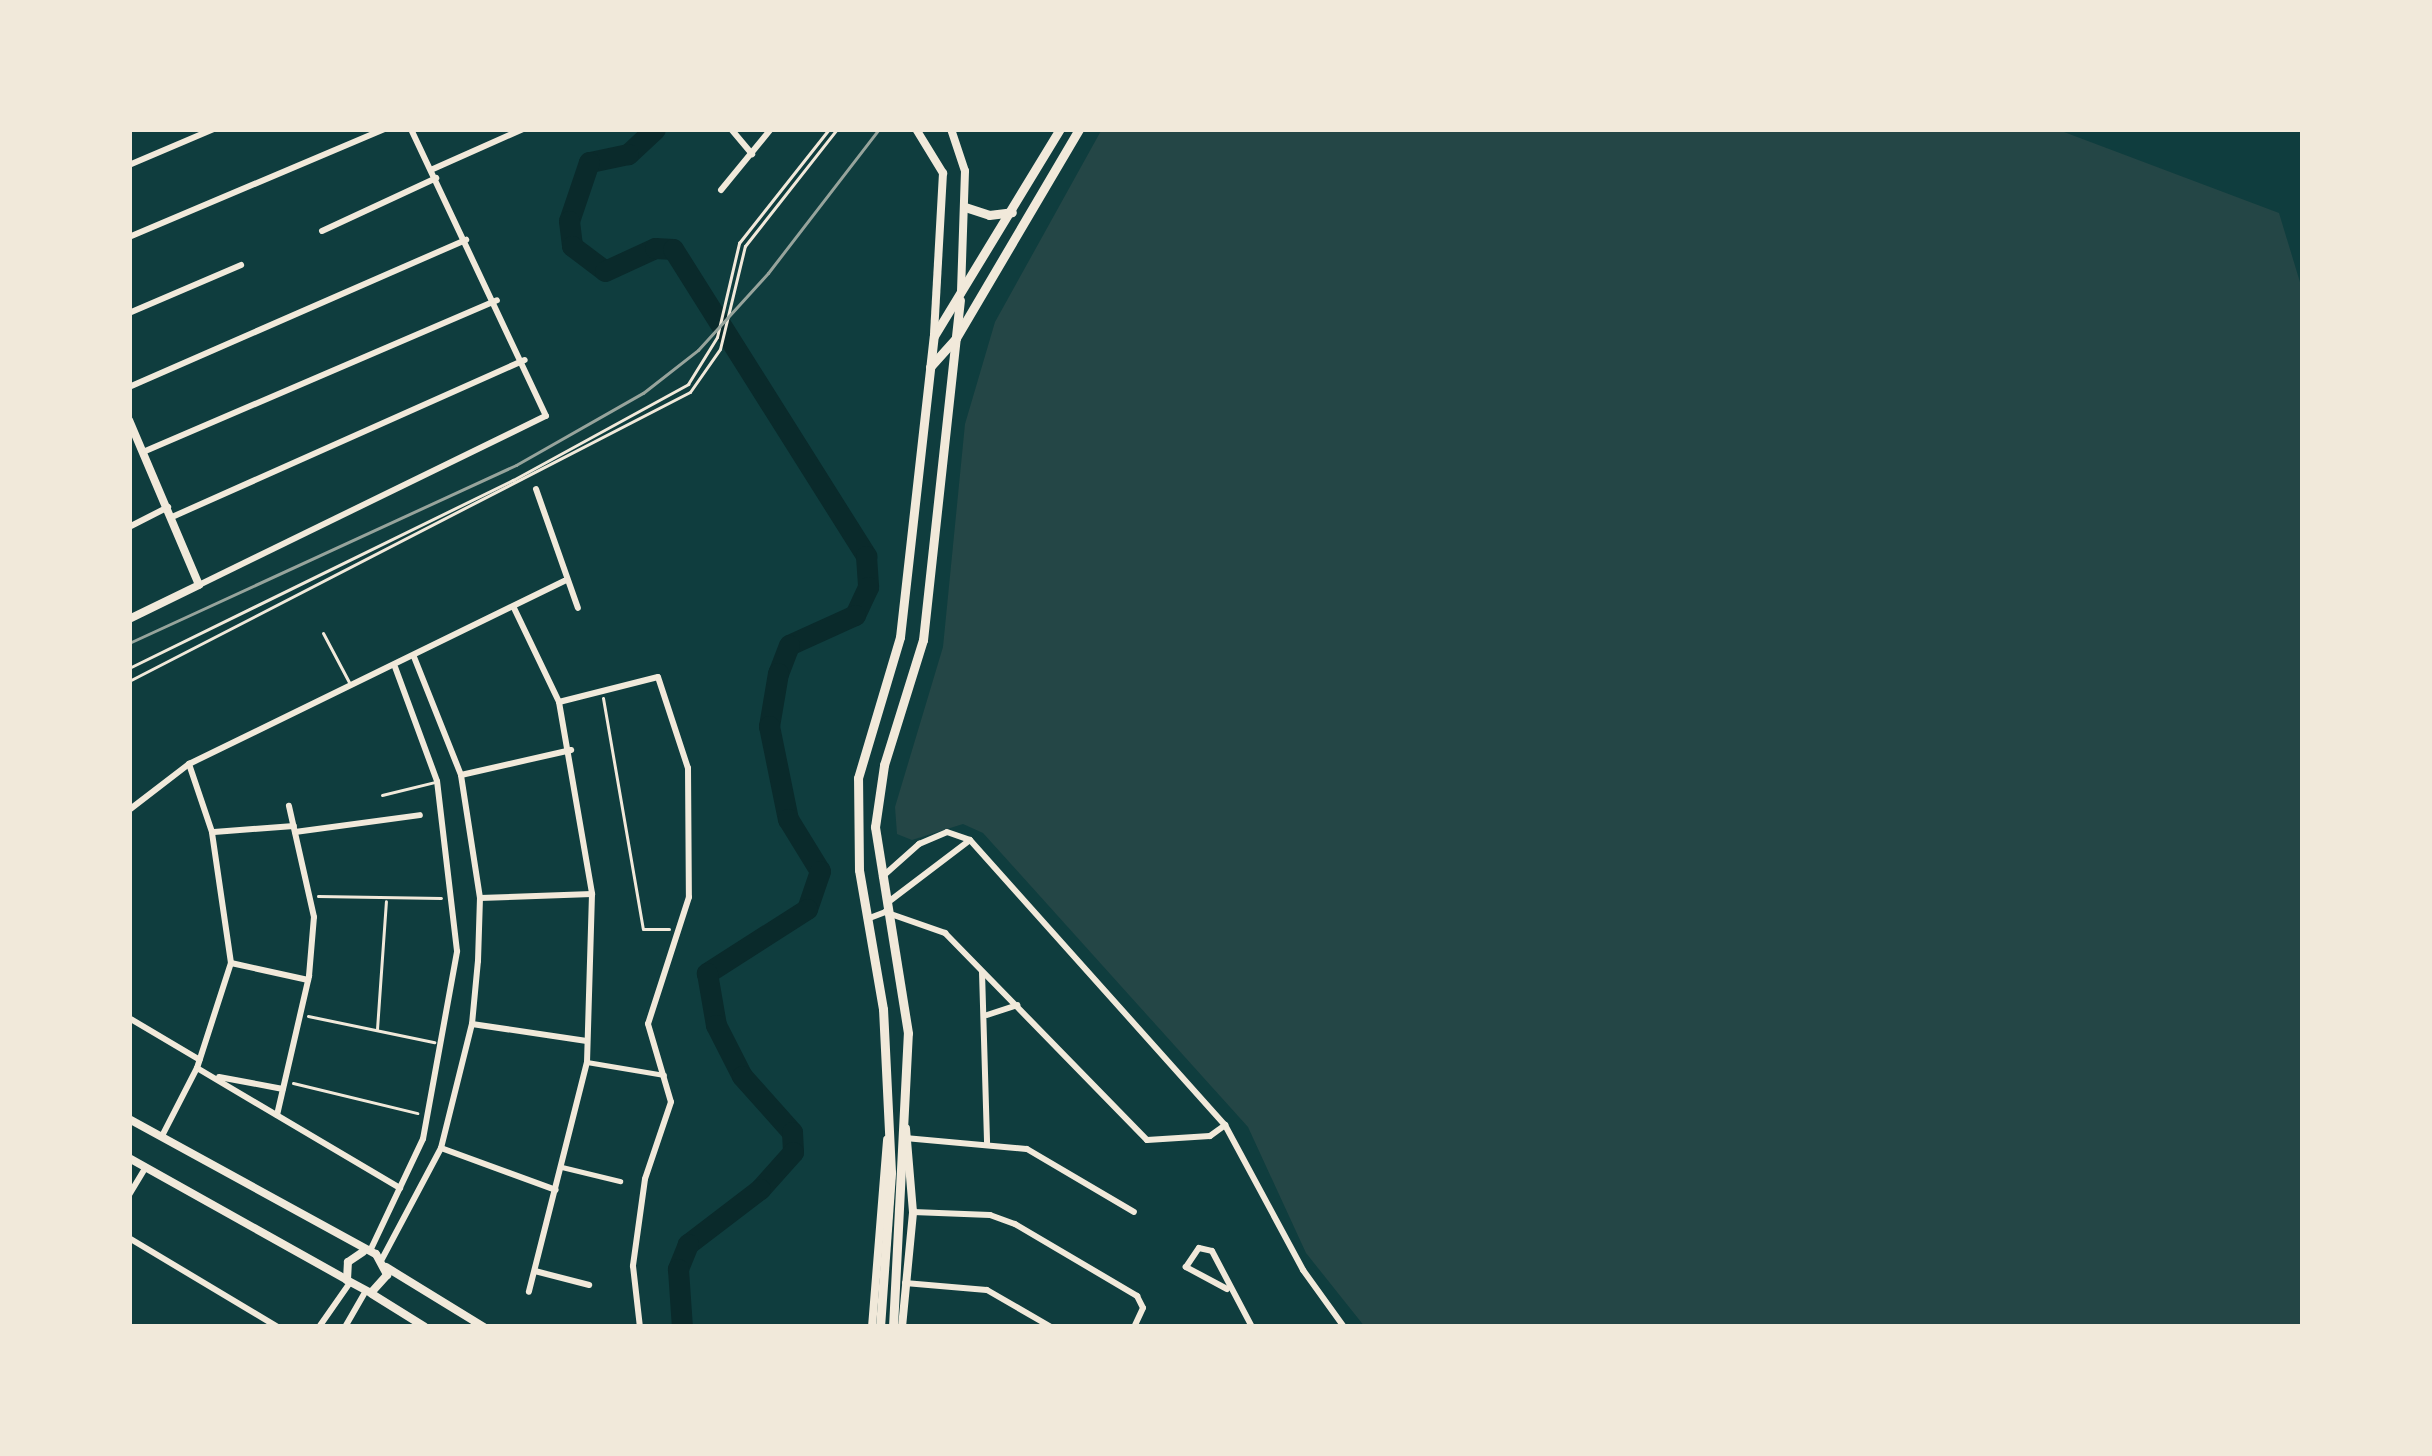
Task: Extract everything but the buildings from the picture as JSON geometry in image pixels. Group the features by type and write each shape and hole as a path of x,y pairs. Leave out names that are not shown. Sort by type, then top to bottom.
{"main road":[{"path":"875,1323 891,1172 883,1009 867,919 858,778 900,637 934,336 1060,129"},
{"path":"930,367 956,338 1079,129"},
{"path":"965,207 1012,212"},
{"path":"893,1327 908,1134 908,1033 879,879 875,827 884,765 923,640 960,300"}],"street":[{"path":"129,165 214,129"},
{"path":"129,237 386,129"},
{"path":"129,619 546,416 526,359 410,129"},
{"path":"322,231 523,129"},
{"path":"731,129 753,154"},
{"path":"721,190 771,129"},
{"path":"916,129 944,173 934,336"},
{"path":"951,129 965,170 960,300"},
{"path":"129,387 466,240"},
{"path":"129,313 241,265"},
{"path":"143,452 497,300"},
{"path":"129,526 526,359"},
{"path":"130,426 199,585"},
{"path":"536,489 578,608"},
{"path":"129,810 188,764 565,581"},
{"path":"514,608 559,702 571,750 592,894 587,1062 529,1292"},
{"path":"345,1327 368,1293 384,1283 384,1263 441,1148 472,1024 480,898 461,775 414,657"},
{"path":"319,1327 348,1282 348,1262 366,1252 401,1189 429,1116 446,1044 456,898 437,781 395,667"},
{"path":"559,702 662,680 688,767 682,927 648,1024 671,1102 645,1179 633,1266 640,1327"},
{"path":"461,775 571,750"},
{"path":"160,1139 198,1064 231,963 212,832 188,764"},
{"path":"277,1115 308,980 310,896 289,806"},
{"path":"212,832 294,829 421,815"},
{"path":"879,879 919,844 947,832 970,840 1225,1125 1303,1270 1344,1327"},
{"path":"867,919 970,840"},
{"path":"480,898 592,894"},
{"path":"885,909 945,933 1147,1140 1210,1136 1225,1125"},
{"path":"231,963 308,980"},
{"path":"982,970 987,1016 987,1142"},
{"path":"987,1016 1018,1005"},
{"path":"129,1018 209,1076 401,1189"},
{"path":"472,1024 589,1041"},
{"path":"587,1062 666,1075"},
{"path":"209,1076 284,1085"},
{"path":"129,1119 366,1252 484,1327"},
{"path":"888,1132 875,1323 902,1322 913,1212 908,1134 1027,1149 1134,1212"},
{"path":"441,1148 556,1190"},
{"path":"129,1158 425,1327"},
{"path":"562,1167 620,1181"},
{"path":"129,1195 146,1168"},
{"path":"913,1212 990,1215 1015,1224 1137,1296 1143,1308 1134,1327"},
{"path":"129,1238 278,1327"},
{"path":"1227,1289 1186,1267 1206,1246 1252,1327"},
{"path":"535,1271 589,1286"},
{"path":"905,1282 987,1290 1051,1327"}],"lane":[{"path":"129,668 513,481 696,377 717,338 739,243 829,129"},
{"path":"129,681 515,489 707,376 745,246 837,129"},
{"path":"323,633 350,686"},
{"path":"382,795 437,781"}],"path":[{"path":"602,690 643,929 682,927"},
{"path":"310,896 456,898"},
{"path":"376,1030 386,897"},
{"path":"301,1014 446,1044"},
{"path":"284,1085 429,1116"}],"shaded area":[{"path":"1102,129 2056,129 2279,213 2303,292 2303,1327 1365,1327 1306,1253 1248,1127 983,833 963,824 912,840 897,834 895,807 943,647 965,424 995,322"}],"waterway":[{"path":"655,129 628,154 589,162 569,221 572,246 605,271 655,248 673,249 866,556 868,587 855,615 789,645 778,673 769,726 788,819 820,871 807,909 707,973 716,1025 742,1076 792,1132 793,1152 760,1189 688,1244 678,1269 682,1327"}],"railway":[{"path":"129,643 516,465 643,393 698,350 768,273 879,129"}]}
